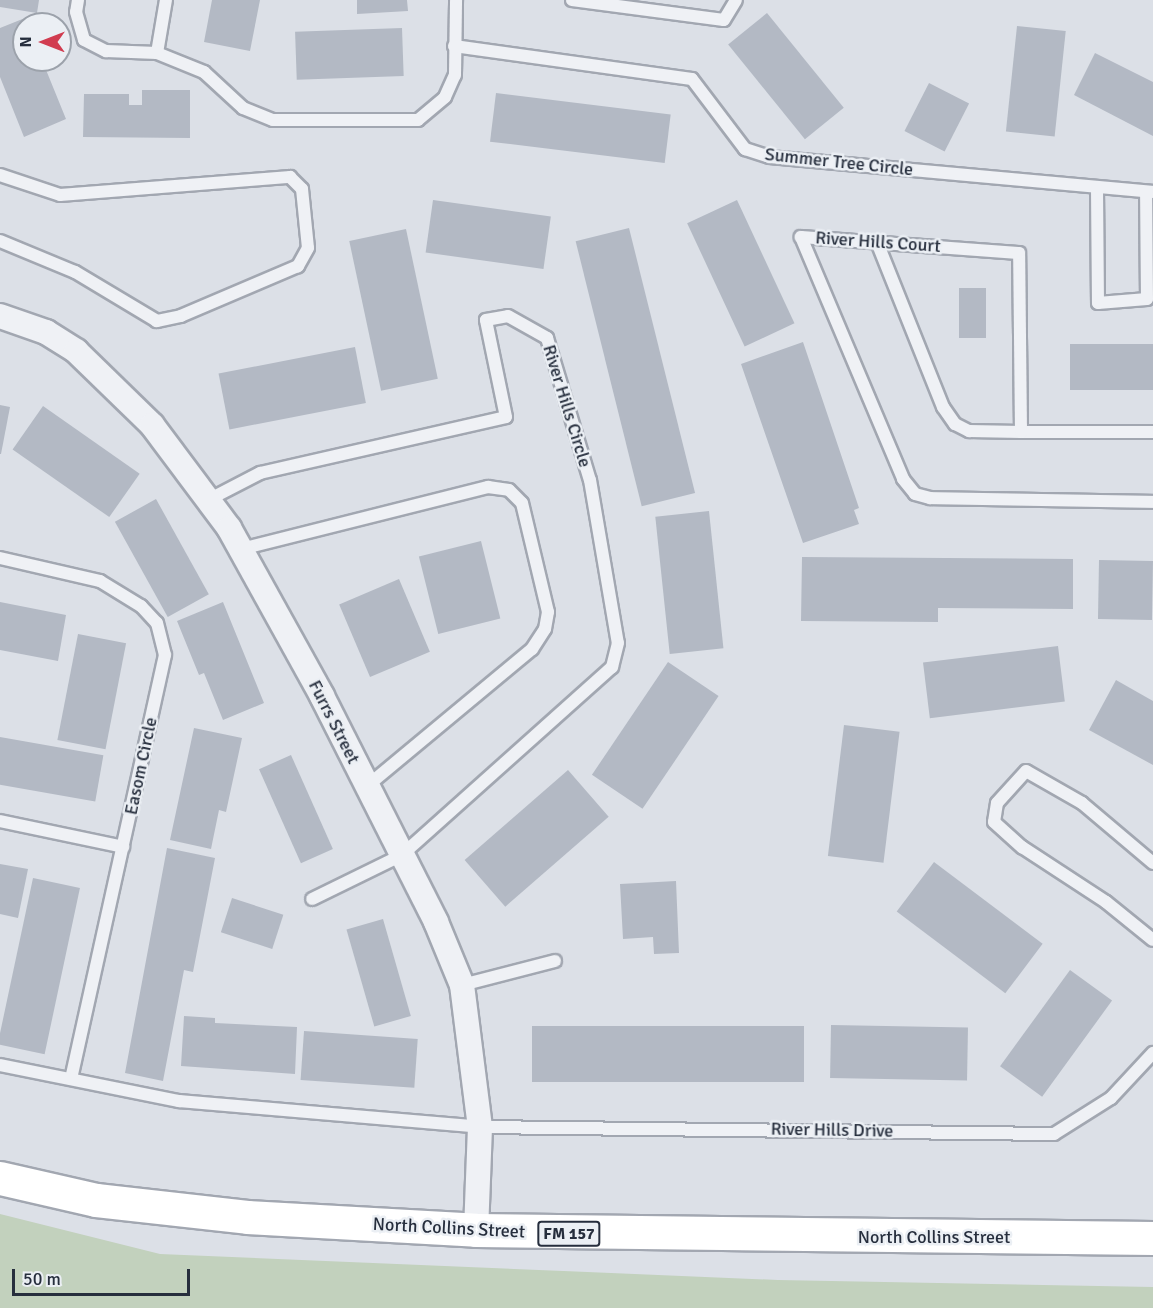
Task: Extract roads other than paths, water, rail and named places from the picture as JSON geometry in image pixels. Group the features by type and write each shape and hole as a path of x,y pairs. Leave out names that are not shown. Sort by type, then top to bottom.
{"main road":[{"name":"North Collins Street","path":"0,1178 96,1200 247,1217 476,1230 1153,1238"}],"street":[{"name":"Furrs Street","path":"0,316 46,332 76,351 152,425 241,549 367,786 436,922 462,985 480,1127 476,1230"}],"lane":[{"path":"78,0 76,12 84,40 106,51 157,53 204,72 243,108 273,120 418,120 445,97 454,75 456,0"},
{"path":"157,53 166,0"},
{"path":"572,0 724,20 736,0"},
{"name":"Summer Tree Circle","path":"454,46 692,79 745,149 770,157 1097,189 1150,192"},
{"path":"0,175 60,195 290,177 302,189 308,248 298,266 181,316 157,321 75,272 0,241"},
{"path":"1097,189 1098,303 1147,299 1150,192"},
{"name":"River Hills Court","path":"1021,432 1019,253 801,237 903,479 915,494 930,498 1153,502"},
{"path":"877,242 943,407 955,424 969,431 1153,432"},
{"name":"River Hills Circle","path":"208,500 260,473 506,417 486,320 508,316 547,338 590,480 618,643 612,667 402,855"},
{"path":"241,549 488,487 509,490 522,503 548,612 545,629 532,649 367,786"},
{"name":"Easom Circle","path":"0,558 100,581 141,606 157,623 165,655 71,1079"},
{"path":"1153,864 1082,803 1026,771 997,803 994,822 1022,847 1107,902 1153,940"},
{"path":"0,821 123,847"},
{"path":"312,899 402,855"},
{"path":"462,985 555,961"},
{"name":"River Hills Drive","path":"480,1127 1054,1134 1111,1098 1153,1053"},
{"path":"0,1065 180,1101 480,1127"}]}
